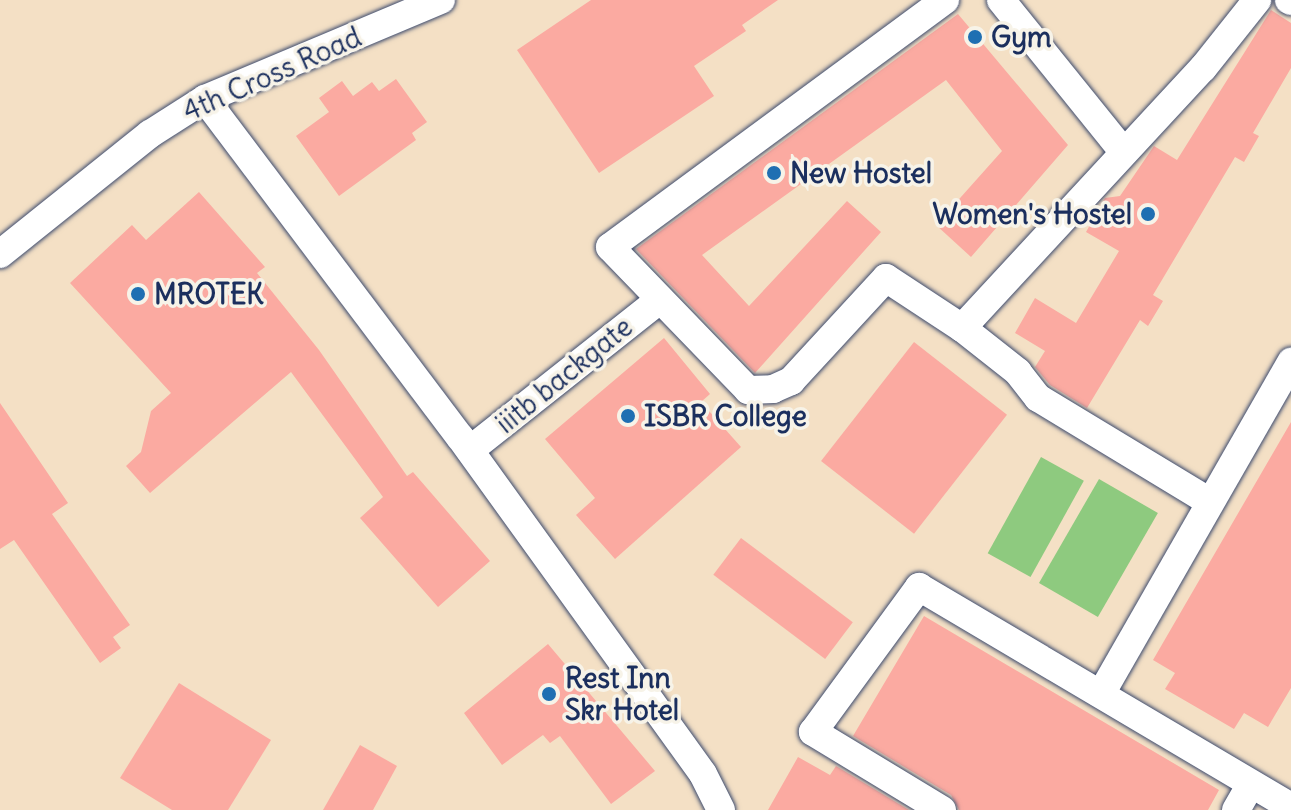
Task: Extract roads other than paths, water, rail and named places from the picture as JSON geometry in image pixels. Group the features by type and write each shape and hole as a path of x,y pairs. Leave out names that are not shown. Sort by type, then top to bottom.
{"street":[{"name":"4th Cross Road","path":"0,254 150,134 205,99 441,0"},
{"path":"945,0 610,247 658,301 748,390 773,389 791,381 886,278 962,328 1018,372 1038,398 1210,502"},
{"path":"1001,0 1122,150"},
{"path":"962,328 1122,150 1203,68 1257,0"},
{"path":"205,99 470,450 703,774 721,810"},
{"name":"iiitb backgate","path":"470,450 658,301"},
{"path":"1101,694 1291,362"},
{"path":"942,810 813,732 919,587 1251,784 1288,799"},
{"path":"1236,810 1251,784"}],"place":[{"name":"Gym","path":"975,37"},
{"name":"New Hostel","path":"774,173"},
{"name":"Women's Hostel","path":"1148,214"},
{"name":"MROTEK","path":"138,294"},
{"name":"ISBR College","path":"628,416"},
{"name":"Rest Inn Skr Hotel","path":"549,694"}]}
